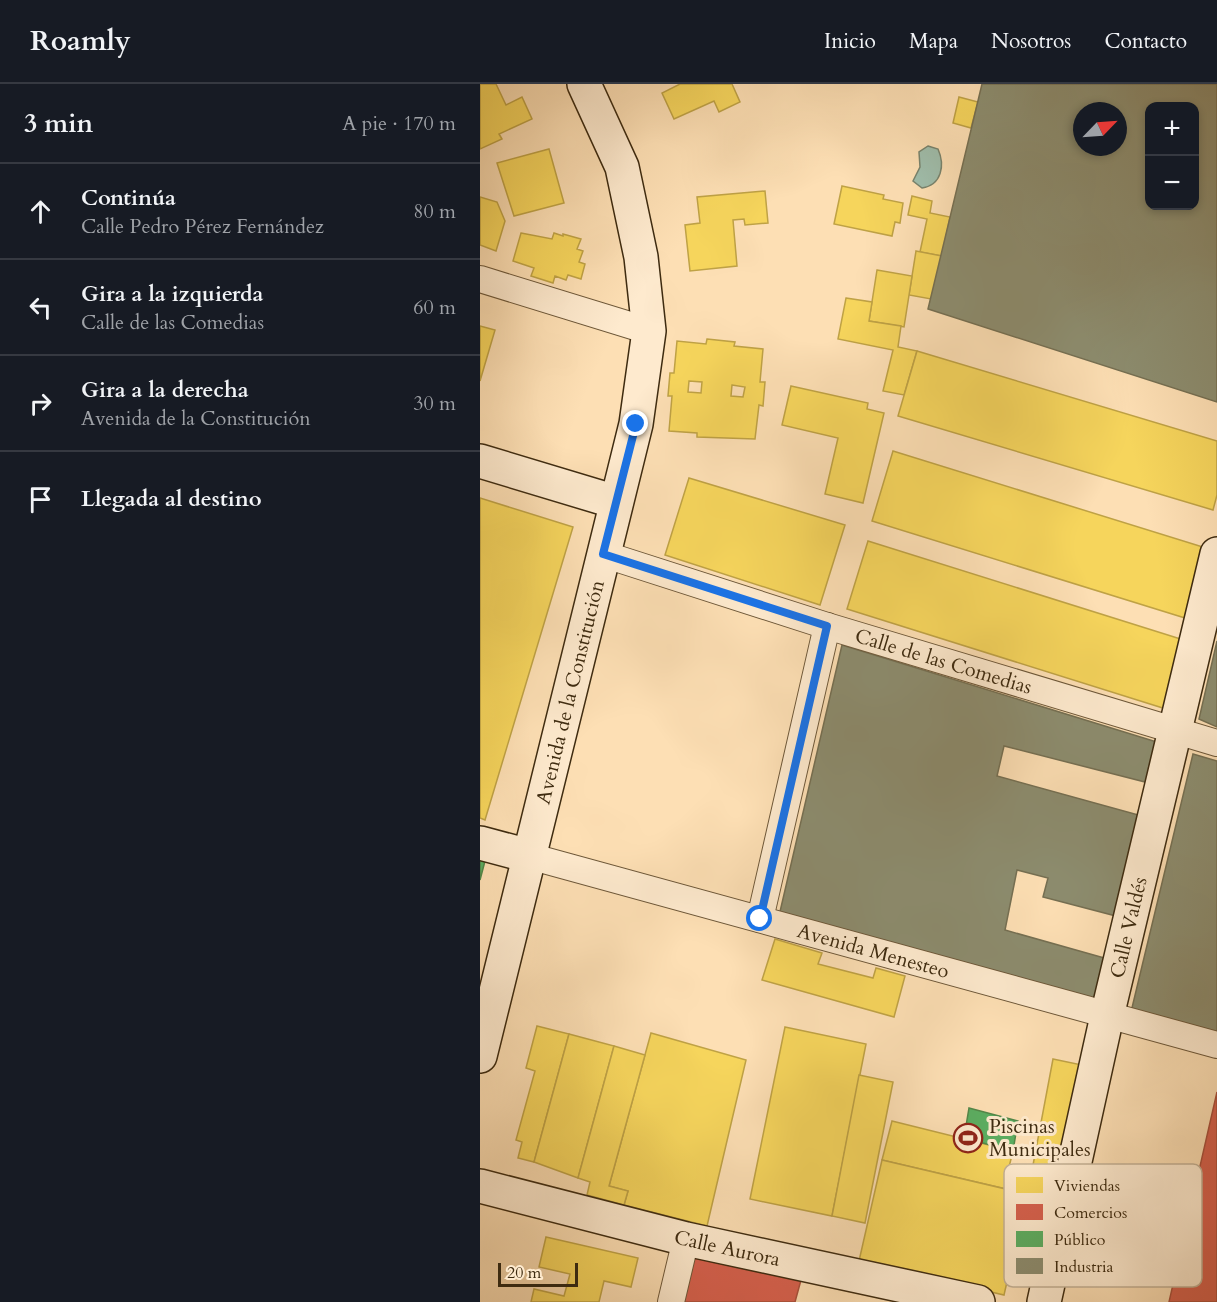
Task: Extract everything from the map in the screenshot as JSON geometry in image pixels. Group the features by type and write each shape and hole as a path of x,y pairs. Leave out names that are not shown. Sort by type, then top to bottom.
{"street":[{"name":"Avenida de la Constitución","path":"480,1056 636,424 650,331 641,257 622,167 584,84"},
{"path":"480,279 650,331"},
{"path":"480,461 616,502"},
{"name":"Calle de las Comedias","path":"603,554 827,626 1217,743"},
{"name":"Calle Valdés","path":"1075,1164 1217,554"},
{"path":"760,919 827,626"},
{"path":"480,843 529,856"},
{"name":"Avenida Menesteo","path":"529,856 1107,1017 1217,1045"},
{"name":"Calle Aurora","path":"480,1186 686,1239 978,1302"},
{"path":"671,1302 686,1239"},
{"name":"Calle Valdés","path":"1044,1302 1047,1287"}],"shaded area":[{"path":"928,146 938,149 941,168 938,179 922,188 913,181 920,167 919,152"}],"building: Viviendas":[{"path":"480,84 496,84 506,105 522,97 532,119 499,134 502,139 480,149"},
{"path":"680,84 732,84 740,102 719,112 714,101 674,119 662,93"},
{"path":"959,97 978,102 971,128 953,123"},
{"path":"549,149 564,203 514,216 497,163"},
{"path":"842,186 884,195 883,199 903,203 900,223 895,222 892,236 834,224"},
{"path":"765,191 768,223 745,225 744,219 733,220 737,266 690,271 685,225 700,223 697,197"},
{"path":"912,196 932,201 930,213 950,217 942,256 920,252 927,219 908,215"},
{"path":"480,197 497,202 505,221 496,251 480,245"},
{"path":"521,233 552,239 554,233 581,239 577,249 583,251 579,262 585,264 581,279 568,275 566,280 555,276 553,283 531,276 534,268 513,261"},
{"path":"916,251 942,256 931,299 909,295"},
{"path":"877,270 912,276 904,327 869,321"},
{"path":"846,298 872,302 869,321 901,326 898,347 917,351 904,395 883,391 893,350 838,339"},
{"path":"480,326 495,330 480,381"},
{"path":"707,339 735,342 734,346 763,349 760,382 765,382 763,406 759,405 755,439 697,437 697,433 669,431 672,396 668,396 670,373 674,373 677,341 706,344","holes":["689,381 702,382 701,393 688,392","732,385 745,387 743,397 731,396"]},
{"path":"917,351 1217,441 1217,495 1213,510 898,416"},
{"path":"791,386 868,403 867,409 884,413 863,503 825,494 838,438 782,425"},
{"path":"893,451 1206,548 1185,618 872,521"},
{"path":"689,478 845,525 820,605 665,555"},
{"path":"480,498 573,527 485,820 480,818"},
{"path":"868,541 1187,641 1166,709 847,609"},
{"path":"775,939 822,953 818,964 873,978 876,968 905,976 894,1017 762,980"},
{"path":"537,1026 569,1034 534,1162 518,1158 522,1142 516,1140 535,1071 526,1068"},
{"path":"785,1027 866,1044 832,1216 750,1199"},
{"path":"651,1033 746,1060 707,1226 624,1205 628,1191 609,1186"},
{"path":"569,1034 614,1046 578,1178 534,1162"},
{"path":"614,1046 645,1055 609,1186 628,1191 624,1205 587,1195 590,1182 578,1178"},
{"path":"1053,1059 1082,1065 1063,1164 1033,1164"},
{"path":"859,1075 893,1082 865,1223 832,1216"},
{"path":"892,1121 1013,1151 1010,1164 1004,1164 1004,1189 882,1160"},
{"path":"882,1160 1004,1189 1004,1287 1006,1287 1004,1295 859,1261"},
{"path":"546,1237 638,1258 631,1287 604,1281 599,1302 531,1302 534,1289 564,1296 570,1274 539,1267"}],"building: Comercios":[{"path":"1217,1092 1217,1302 1169,1302 1172,1287 1202,1287 1201,1164"},
{"path":"695,1254 801,1280 795,1302 683,1302"}],"building: Público":[{"path":"480,860 485,861 480,880"},
{"path":"969,1108 1018,1121 1013,1151 964,1138"}],"building: Industria":[{"path":"982,84 1217,84 1217,402 928,309"},
{"path":"1217,641 1217,727 1199,719"},
{"path":"842,645 1160,743 1149,783 1004,746 997,776 1142,816 1116,916 1043,897 1048,878 1017,870 1005,930 1108,959 1100,1001 779,916"},
{"path":"1193,754 1217,761 1217,1034 1131,1012"}],"place":[{"name":"Piscinas Municipales","path":"968,1138"}],"route":[{"path":"636,424 603,554 827,626 760,919"}]}
